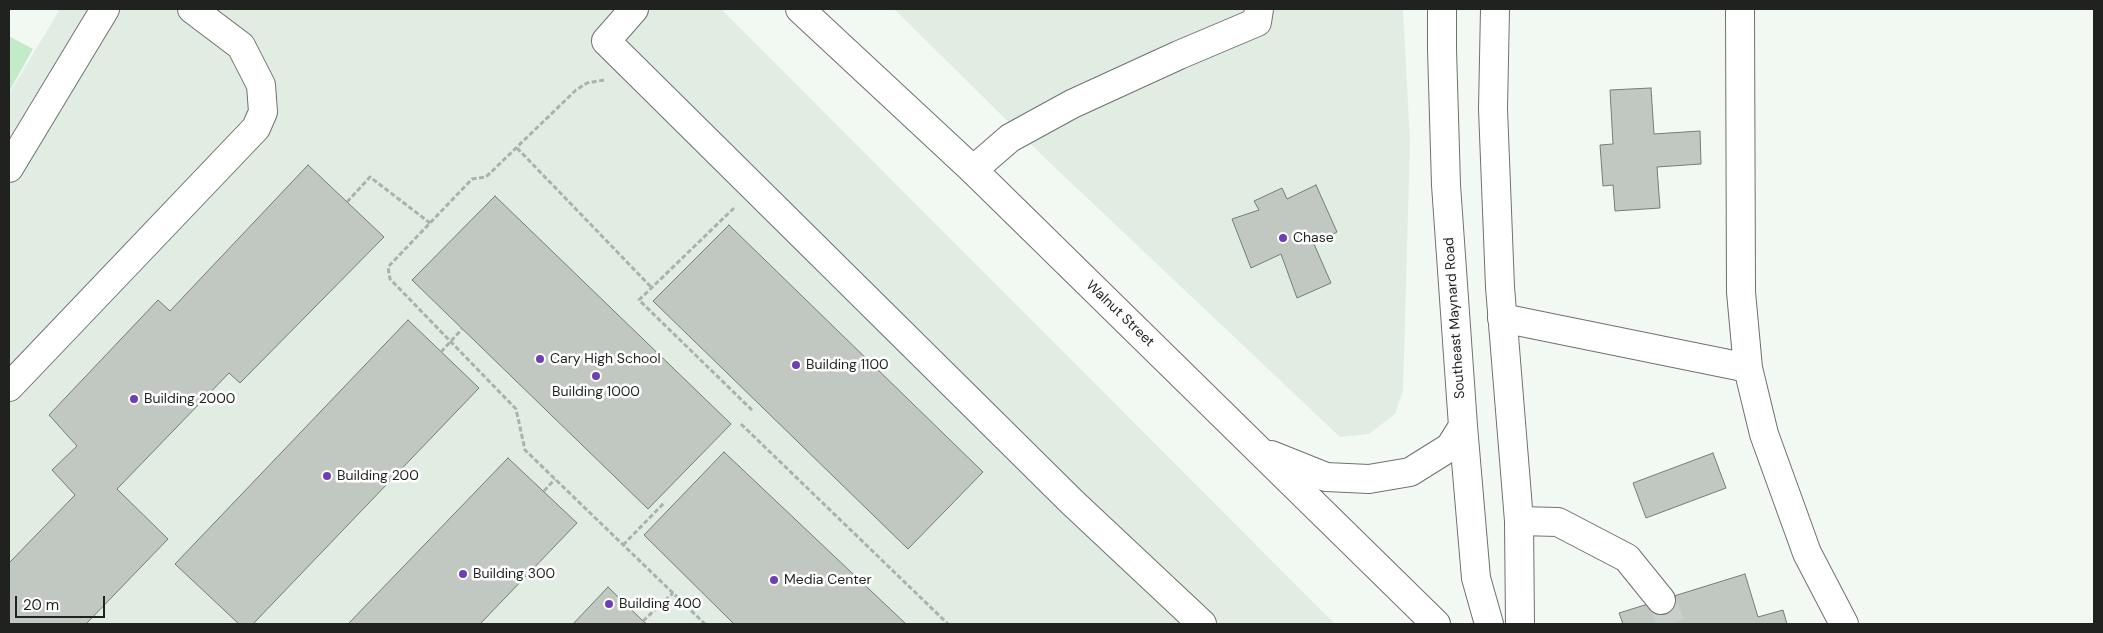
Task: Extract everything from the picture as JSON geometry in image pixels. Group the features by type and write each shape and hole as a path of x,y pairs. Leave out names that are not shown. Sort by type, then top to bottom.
{"main road":[{"path":"9,168 105,9"},
{"path":"9,387 256,128 263,112 261,85 241,46 192,9"},
{"path":"634,9 606,41 1072,502 1202,624"},
{"name":"Walnut Street","path":"800,9 973,170 1436,624"},
{"path":"973,170 1010,138 1072,104 1178,55 1257,22 1259,9"},
{"name":"Southeast Maynard Road","path":"1442,9 1446,185 1463,426 1476,578 1489,624"},
{"path":"1495,9 1493,109 1502,318 1519,521 1520,624"},
{"path":"1740,9 1741,292 1748,368 1764,434 1798,529 1807,553 1844,624"},
{"path":"1502,318 1748,368"},
{"path":"1259,450 1326,476 1369,479 1410,472 1450,447 1463,426"},
{"path":"1519,521 1558,522 1627,558 1661,600"}],"path":[{"path":"607,81 587,83 576,90 486,177 472,179 388,267 390,279 516,409 525,450 705,624"},
{"path":"517,148 652,288"},
{"path":"347,202 370,177 430,223"},
{"path":"739,204 639,300 753,411"},
{"path":"441,352 462,329"},
{"path":"741,424 948,624"},
{"path":"544,491 555,480"},
{"path":"622,545 665,502"},
{"path":"643,621 673,593"}],"shaded area":[{"name":"Cary High School","path":"60,9 721,9 1335,624 9,624 9,94"},
{"path":"894,9 1403,9 1410,142 1403,391 1395,414 1369,434 1340,437 1048,161"}],"green space":[{"path":"9,36 33,49 9,92"}],"building":[{"path":"1651,88 1654,134 1700,131 1701,164 1657,167 1660,208 1615,211 1613,185 1603,186 1600,145 1613,144 1610,90"},
{"name":"Building 2000","path":"308,165 384,237 240,383 229,373 117,489 168,539 86,624 9,624 9,563 75,495 52,470 77,446 49,415 158,300 170,311"},
{"name":"Chase","path":"1316,185 1337,232 1314,244 1331,283 1297,298 1281,254 1251,268 1232,219 1259,210 1254,201 1282,188 1287,199"},
{"name":"Building 1000","path":"495,196 731,424 648,509 412,280"},
{"name":"Building 1100","path":"729,225 983,472 908,549 653,301"},
{"name":"Building 200","path":"408,320 479,388 253,624 239,624 175,564"},
{"name":"Media Center","path":"724,452 906,624 734,624 644,535"},
{"path":"1713,453 1726,488 1646,518 1633,483"},
{"name":"Building 300","path":"508,458 577,523 480,624 348,624"},
{"path":"1745,574 1758,617 1783,610 1787,624 1623,624 1619,613"},
{"name":"Building 400","path":"608,587 643,621 647,624 573,624"}],"tunnel":[{"path":"1661,600 1671,624"}],"place":[{"name":"Chase","path":"1283,238"},
{"name":"Cary High School","path":"540,359"},
{"name":"Building 1100","path":"796,365"},
{"name":"Building 1000","path":"596,376"},
{"name":"Building 2000","path":"134,399"},
{"name":"Building 200","path":"327,476"},
{"name":"Building 300","path":"463,574"},
{"name":"Media Center","path":"774,580"},
{"name":"Building 400","path":"609,604"}]}
